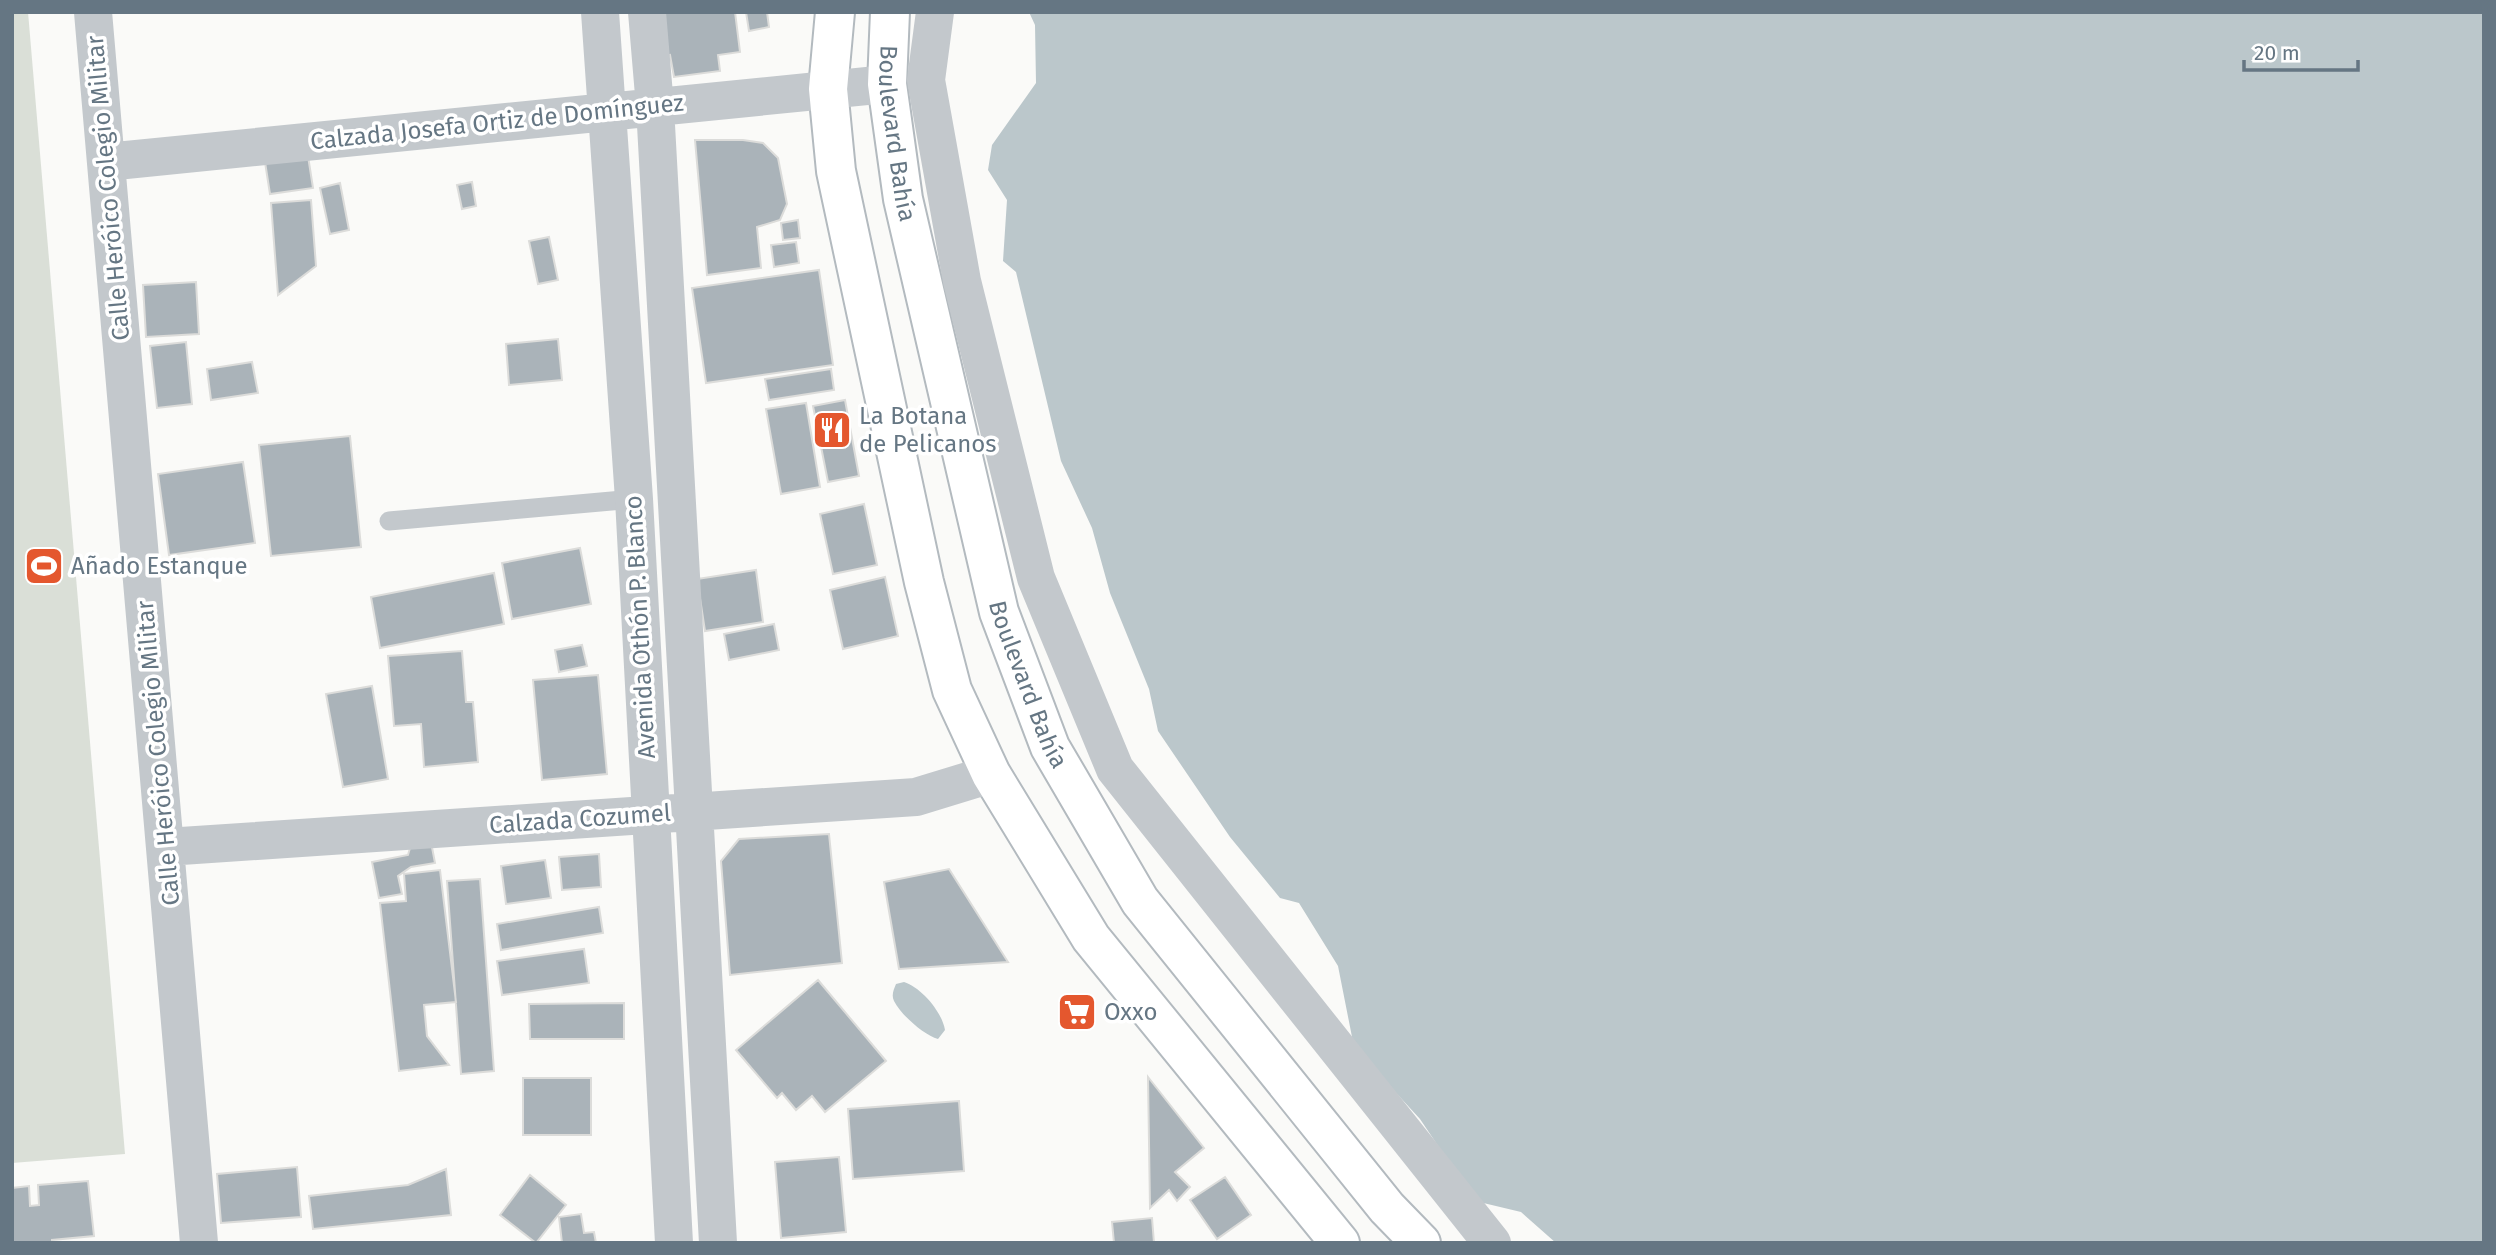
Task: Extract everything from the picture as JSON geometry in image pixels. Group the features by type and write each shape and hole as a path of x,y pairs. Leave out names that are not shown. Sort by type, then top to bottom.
{"main road":[{"path":"835,12 828,89 836,171 924,582 952,690 990,774 1091,938 1340,1243"},
{"name":"Boulevard Bahía","path":"890,12 887,84 903,199 999,612 1050,747 1140,901 1387,1208 1421,1243"}],"street":[{"name":"Calle Heróico Colegio Militar","path":"93,12 199,1243"},
{"name":"Avenida Othón P. Blanco","path":"600,12 634,499 674,1243"},
{"name":"Avenida Othón P. Blanco","path":"647,12 655,107 718,1243"},
{"path":"936,12 926,80 962,281 1036,578 1115,769 1492,1243"},
{"name":"Calzada Josefa Ortiz de Domínguez","path":"106,162 887,84"},
{"path":"634,499 677,496"},
{"name":"Calzada Cozumel","path":"166,847 916,797 990,774"}],"lane":[{"path":"389,521 634,499"}],"shaded area":[{"path":"12,12 28,12 125,1154 12,1163"},
{"path":"1029,12 2484,12 2484,1243 1556,1243 1521,1212 1475,1201 1420,1119 1354,1047 1338,966 1299,903 1280,898 1230,837 1158,731 1149,689 1110,593 1092,528 1061,461 1016,272 1003,261 1007,200 988,170 992,145 1036,83 1035,25"},
{"path":"904,982 918,989 940,1016 945,1030 938,1039 913,1024 894,1001 896,984"}],"building":[{"path":"651,12 735,12 740,52 718,55 720,71 674,77 670,55 658,57"},
{"path":"746,12 767,12 769,27 749,31"},
{"path":"695,140 743,140 763,143 778,158 787,204 780,220 757,227 761,268 707,275"},
{"path":"308,156 313,188 270,194 265,162"},
{"path":"472,182 476,206 462,209 457,185"},
{"path":"340,183 349,230 330,234 320,188"},
{"path":"311,200 316,266 278,295 271,203"},
{"path":"798,220 800,238 783,240 781,223"},
{"path":"549,237 558,280 538,284 529,241"},
{"path":"796,242 799,263 774,267 771,245"},
{"path":"819,270 833,365 706,383 692,288"},
{"path":"196,282 199,334 146,337 143,285"},
{"path":"558,339 562,380 509,385 506,344"},
{"path":"186,342 192,404 157,408 150,346"},
{"path":"252,362 258,393 211,400 207,369"},
{"path":"831,369 834,390 769,400 765,379"},
{"path":"845,400 859,476 828,482 813,406"},
{"path":"806,403 820,487 781,494 766,409"},
{"path":"350,436 361,547 271,556 259,445"},
{"path":"243,462 255,543 169,555 158,474"},
{"path":"864,504 877,565 833,574 820,514"},
{"path":"580,548 591,604 512,619 502,563"},
{"path":"756,570 763,622 705,631 697,579"},
{"path":"494,573 504,624 380,648 371,597"},
{"path":"885,577 898,636 843,649 830,590"},
{"path":"774,624 779,650 729,660 724,634"},
{"path":"582,645 587,666 559,672 555,650"},
{"path":"462,651 466,702 473,702 478,762 424,767 421,724 394,726 388,656"},
{"path":"598,675 607,774 542,780 533,680"},
{"path":"372,686 388,779 343,787 326,694"},
{"path":"829,834 842,963 730,975 721,861 739,839"},
{"path":"412,841 431,842 435,863 411,867 398,876 402,894 379,898 372,862 408,855"},
{"path":"599,854 601,887 562,890 559,857"},
{"path":"545,860 551,898 506,904 501,866"},
{"path":"949,869 1008,962 899,969 884,882"},
{"path":"440,870 456,1002 424,1005 427,1036 449,1065 399,1071 380,903 406,901 404,874"},
{"path":"480,879 494,1071 461,1074 447,881"},
{"path":"599,907 603,933 501,950 497,924"},
{"path":"584,949 589,983 502,995 497,961"},
{"path":"818,980 886,1061 825,1112 812,1096 796,1110 782,1093 777,1098 736,1050"},
{"path":"624,1003 624,1039 530,1039 529,1004"},
{"path":"1148,1077 1204,1148 1175,1172 1190,1187 1177,1201 1169,1190 1150,1208"},
{"path":"523,1078 591,1078 591,1135 523,1135"},
{"path":"959,1101 964,1171 853,1179 848,1109"},
{"path":"839,1157 846,1232 781,1238 775,1162"},
{"path":"297,1167 301,1217 221,1223 217,1174"},
{"path":"446,1169 451,1215 313,1229 309,1196 408,1185"},
{"path":"530,1175 566,1205 536,1243 500,1215"},
{"path":"1225,1177 1251,1215 1217,1239 1190,1200"},
{"path":"88,1181 94,1236 52,1240 52,1243 12,1243 12,1188 29,1186 30,1206 39,1205 38,1185"},
{"path":"581,1214 584,1233 594,1232 596,1243 562,1243 559,1217"},
{"path":"1152,1218 1154,1243 1114,1243 1112,1222"}],"place":[{"name":"La Botana de Pelicanos","path":"832,430"},
{"name":"Añado Estanque","path":"44,566"},
{"name":"Oxxo","path":"1077,1012"}]}
